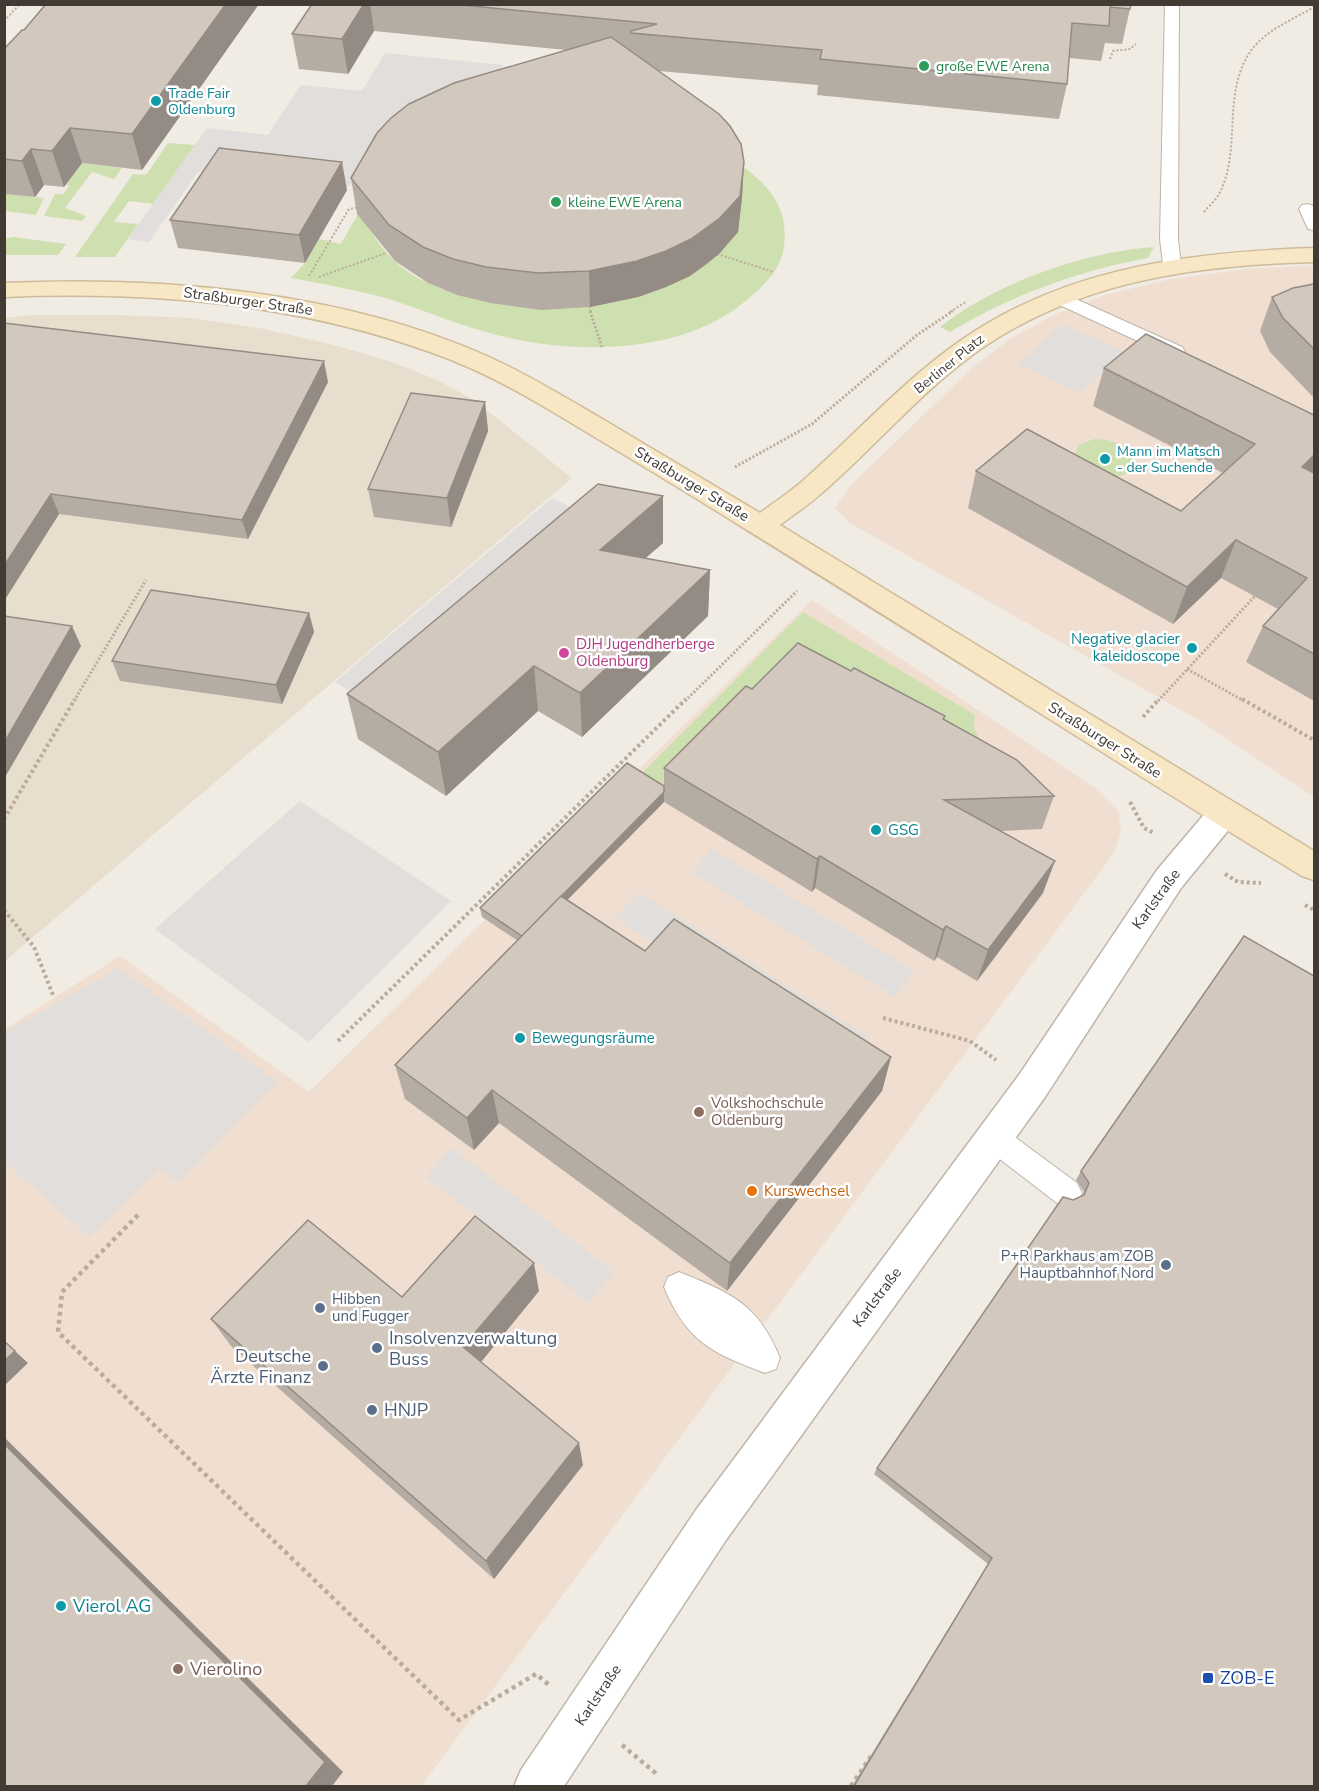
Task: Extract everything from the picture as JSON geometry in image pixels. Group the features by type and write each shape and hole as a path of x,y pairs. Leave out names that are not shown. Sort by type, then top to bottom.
{"street":[{"name":"Berliner Platz","path":"761,526 813,487 956,354 1010,320 1091,284 1172,264 1220,258 1314,255"},
{"name":"Straßburger Straße","path":"4,290 44,287 133,287 291,305 390,329 442,347 513,377 690,481 1314,867"},
{"name":"Karlstraße","path":"537,1786 711,1524 1032,1086 1168,879 1224,813"}],"lane":[{"path":"1172,4 1169,239 1172,264"},
{"path":"1058,297 1193,359"},
{"path":"994,1138 1068,1192"}],"path":[{"path":"4,21 20,4"},
{"path":"1169,239 1216,202 1227,178 1233,96 1240,69 1253,47 1275,30 1314,7"},
{"path":"1110,59 1113,51 1136,46 1137,41"},
{"path":"327,243 349,209 369,206"},
{"path":"340,269 386,253"},
{"path":"717,254 774,272"},
{"path":"589,306 602,347"},
{"path":"4,819 147,580"},
{"path":"338,1041 802,586"},
{"path":"1141,720 1255,596"},
{"path":"1187,669 1314,740"},
{"path":"4,910 34,947 52,995"},
{"path":"883,1018 969,1041 1032,1086"},
{"path":"138,1215 62,1292 58,1332 459,1720 536,1674 585,1715"},
{"path":"851,1786 876,1748"}],"shaded area":[{"path":"385,53 503,65 488,93 377,165 345,189 198,172 149,242 128,239 207,128 268,135 301,85 362,91"},
{"path":"1314,266 1314,797 1197,719 850,523 835,508 849,487 973,367 1010,339 1053,315 1105,295 1171,279 1253,268"},
{"path":"33,315 191,318 264,329 334,345 392,362 435,379 474,400 572,478 5,961 5,318"},
{"path":"1063,324 1125,352 1080,393 1018,363"},
{"path":"552,498 574,509 357,696 335,682"},
{"path":"812,600 1095,788 1118,811 1121,828 1117,846 1108,861 421,1786 5,1786 5,1029 120,956 309,1092"},
{"path":"300,801 451,901 309,1042 155,929"},
{"path":"712,849 915,971 895,997 691,872"},
{"path":"639,892 868,1037 845,1067 615,918"},
{"path":"118,968 278,1082 178,1183 160,1169 89,1237 5,1162 5,1032"},
{"path":"452,1148 614,1272 589,1303 426,1177"}],"green space":[{"path":"168,143 195,145 153,204 129,201 114,222 138,224 115,257 75,257 133,174 146,175"},
{"path":"718,149 746,169 769,190 783,217 785,233 783,252 771,276 752,296 713,322 685,334 655,342 623,346 560,346 530,342 473,328 377,296 291,278 304,264 319,239 341,244 358,214 386,252 408,272 434,286 490,303"},
{"path":"82,163 122,168 114,179 92,172 65,208 86,216 82,221 44,216 55,194 63,194 70,185 66,185"},
{"path":"5,194 44,198 36,215 5,211"},
{"path":"13,237 66,244 58,255 5,255 5,239"},
{"path":"1154,247 1148,258 1070,277 997,307 950,332 940,327 987,297 1041,272 1098,255"},
{"path":"1094,439 1111,441 1125,448 1133,456 1133,469 1117,477 1110,476 1074,456 1079,445"},
{"path":"803,612 975,715 974,728 983,746 672,802 640,775"}],"building":[{"path":"46,4 226,4 132,134 70,128 52,151 31,149 22,161 4,159 4,49"},
{"path":"312,4 364,4 342,39 292,34"},
{"name":"große EWE Arena","path":"452,4 1131,4 1130,9 1110,7 1109,26 1072,23 1067,84 820,59 822,50 631,33 631,31 657,24"},
{"name":"kleine EWE Arena","path":"611,37 719,114 741,144 744,162 740,196 720,218 691,239 637,261 589,271 538,273 486,267 453,259 423,247 389,225 351,178 377,133 409,104 454,83"},
{"path":"219,148 342,162 299,235 170,220"},
{"path":"1314,284 1314,349 1283,318 1272,297 1293,288"},
{"path":"4,323 324,361 242,520 51,494 4,566"},
{"path":"1146,334 1314,415 1314,455 1302,467 1314,473 1314,654 1263,626 1307,578 1236,540 1187,587 976,471 1027,429 1181,511 1255,444 1104,368"},
{"path":"411,393 485,402 447,498 368,489"},
{"path":"598,484 663,496 600,550 710,570 580,693 534,666 438,752 347,694"},
{"path":"151,590 309,613 276,685 112,661"},
{"path":"4,616 72,626 4,743"},
{"name":"GSG","path":"798,643 851,671 854,668 945,716 943,719 1017,760 1054,796 944,800 1055,861 988,950 946,926 943,930 820,856 817,859 664,768 746,686 752,689"},
{"path":"627,763 664,786 664,792 522,936 480,908"},
{"path":"561,896 645,951 674,919 891,1057 730,1263 492,1090 467,1118 395,1065"},
{"name":"P+R Parkhaus am ZOB Hauptbahnhof Nord","path":"1244,936 1314,976 1314,1786 854,1786 992,1558 877,1468 1063,1197 1073,1200 1084,1195 1089,1183 1081,1171"},
{"path":"475,1216 534,1263 463,1347 579,1443 486,1561 211,1319 308,1220 402,1297"},
{"path":"4,1341 15,1351 4,1361"},
{"name":"Vierol AG","path":"4,1444 325,1762 306,1786 4,1786"}],"place":[{"name":"große EWE Arena","path":"924,66"},
{"name":"Trade Fair Oldenburg","path":"156,101"},
{"name":"kleine EWE Arena","path":"556,202"},
{"name":"Mann im Matsch - der Suchende","path":"1105,459"},
{"name":"Negative glacier kaleidoscope","path":"1192,648"},
{"name":"DJH Jugendherberge Oldenburg","path":"564,653"},
{"name":"GSG","path":"876,830"},
{"name":"Bewegungsräume","path":"520,1038"},
{"name":"Volkshochschule Oldenburg","path":"699,1112"},
{"name":"Kurswechsel","path":"752,1191"},
{"name":"P+R Parkhaus am ZOB Hauptbahnhof Nord","path":"1166,1265"},
{"name":"Hibben und Fugger","path":"320,1308"},
{"name":"Insolvenzverwaltung Buss","path":"377,1348"},
{"name":"Deutsche Ärzte Finanz","path":"323,1366"},
{"name":"HNJP","path":"372,1410"},
{"name":"Vierol AG","path":"61,1606"},
{"name":"Vierolino","path":"178,1669"},
{"name":"ZOB-E","path":"1208,1678"}]}
